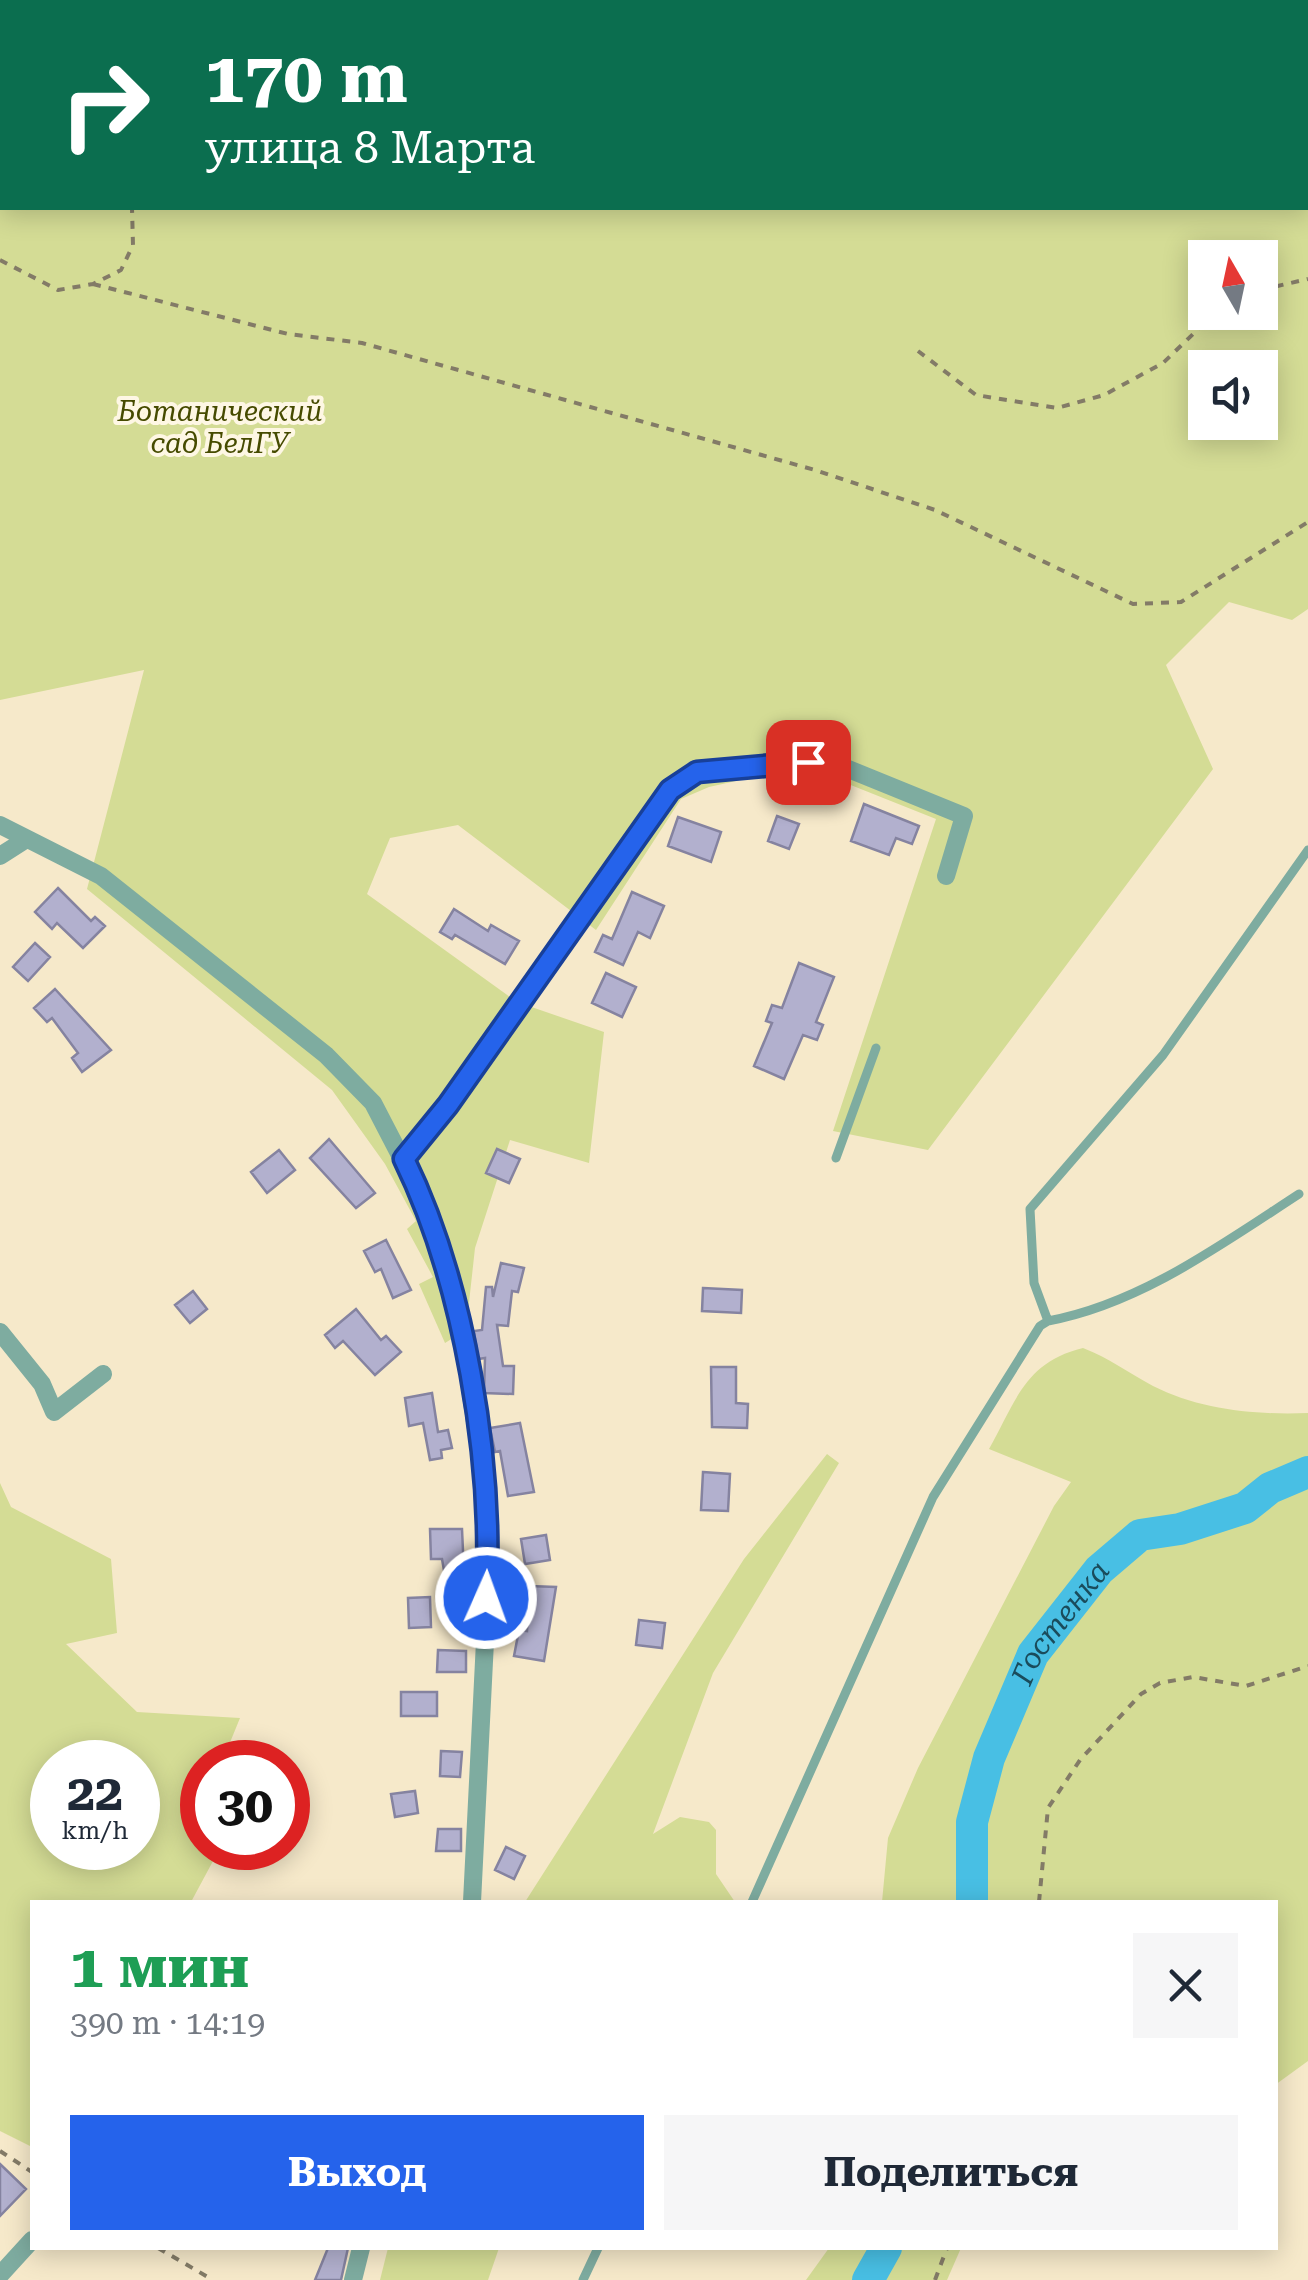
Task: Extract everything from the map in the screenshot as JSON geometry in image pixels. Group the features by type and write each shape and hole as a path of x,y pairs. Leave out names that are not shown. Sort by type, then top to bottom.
{"street":[{"path":"404,1159 448,1105 670,790 697,772 831,762 964,816 946,876"},
{"path":"0,825 101,876 326,1055 373,1102 430,1213 460,1322 486,1496 488,1561 472,1900"},
{"path":"0,856 25,840"},
{"path":"0,1332 42,1384 54,1412 103,1374"},
{"path":"0,2275 30,2242"},
{"path":"353,2280 361,2250"}],"lane":[{"path":"1048,1321 1034,1283 1030,1209 1175,1039 1308,850"},
{"path":"836,1158 876,1048"},
{"path":"753,1900 933,1497 1048,1321 1073,1316 1184,1268 1299,1194"},
{"path":"584,2280 597,2250"}],"path":[{"path":"0,260 58,290 94,284 121,270 133,245 132,210"},
{"path":"1278,286 1308,279"},
{"path":"94,284 288,334 362,343 815,470 935,510 1133,604 1181,602 1308,522"},
{"path":"918,350 976,395 1057,408 1104,395 1163,363 1197,330"},
{"path":"1039,1900 1048,1808 1080,1760 1141,1694 1160,1683 1193,1676 1246,1686 1308,1666"},
{"path":"0,2150 30,2171"},
{"path":"161,2250 213,2280"},
{"path":"935,2280 946,2250"}],"green space":[{"name":"Ботанический сад БелГУ","path":"0,210 1308,210 1308,609 1292,620 1229,602 1166,665 1213,769 928,1150 833,1131 936,819 803,766 709,787 681,799 596,930 458,825 390,838 367,894 517,1002 604,1032 589,1163 510,1140 475,1248 466,1330 445,1343 419,1284 433,1277 407,1229 416,1221 385,1164 332,1090 87,889 144,670 0,700"},
{"path":"1083,1348 1153,1386 1209,1406 1248,1412 1308,1413 1308,2061 1278,2083 1278,1900 882,1900 888,1838 918,1768 1054,1506 1071,1482 989,1449 1024,1386 1035,1373 1063,1354"},
{"path":"827,1454 839,1463 713,1673 653,1834 680,1817 709,1822 716,1830 716,1874 734,1900 526,1900 744,1559"},
{"path":"0,1483 11,1507 111,1559 117,1633 66,1644 137,1712 240,1718 231,1740 180,1740 180,1870 208,1870 192,1900 30,1900 30,2146 0,2131"},
{"path":"388,2250 498,2250 488,2280 380,2280"},
{"path":"828,2250 960,2250 947,2280 806,2280"}],"building":[{"path":"864,804 919,826 912,844 896,838 889,855 851,841"},
{"path":"777,816 799,824 789,849 768,841"},
{"path":"678,817 721,832 711,862 668,846"},
{"path":"58,888 91,921 95,917 105,926 83,948 57,923 52,929 35,912"},
{"path":"632,892 664,906 650,938 638,932 623,965 595,952 603,935 612,939"},
{"path":"454,909 488,931 491,925 519,941 505,964 455,935 452,939 440,932"},
{"path":"35,943 50,957 28,981 13,967"},
{"path":"799,963 834,977 816,1022 823,1025 817,1040 803,1035 784,1079 754,1066 772,1023 766,1021 772,1005 782,1008"},
{"path":"606,973 636,987 622,1017 592,1003"},
{"path":"55,989 111,1050 82,1072 72,1058 78,1053 52,1018 47,1022 34,1008"},
{"path":"329,1139 375,1193 356,1208 310,1158"},
{"path":"497,1149 520,1159 509,1183 486,1173"},
{"path":"279,1150 295,1170 267,1193 251,1172"},
{"path":"386,1240 411,1290 393,1298 381,1269 375,1272 364,1251"},
{"path":"501,1263 524,1268 518,1292 512,1291 508,1326 497,1325 503,1366 514,1366 513,1394 484,1393 485,1358 478,1359 474,1331 482,1330 486,1287 492,1287 493,1297"},
{"path":"703,1288 742,1290 741,1313 702,1311"},
{"path":"193,1291 207,1309 190,1323 175,1305"},
{"path":"356,1309 381,1340 386,1336 401,1352 375,1375 343,1341 335,1348 325,1335"},
{"path":"711,1367 736,1367 736,1403 748,1404 747,1428 712,1427"},
{"path":"432,1393 438,1432 448,1430 452,1448 441,1450 442,1458 430,1460 423,1423 409,1426 405,1398"},
{"path":"520,1423 534,1492 508,1496 500,1451 495,1452 490,1428"},
{"path":"703,1472 730,1474 728,1511 701,1510"},
{"path":"430,1529 462,1529 464,1573 445,1576 442,1559 431,1559"},
{"path":"546,1535 550,1560 525,1564 521,1539"},
{"path":"529,1586 556,1587 544,1661 514,1656 519,1630 527,1631"},
{"path":"430,1597 431,1627 409,1628 408,1598"},
{"path":"639,1620 665,1623 662,1648 636,1645"},
{"path":"438,1650 466,1651 466,1672 437,1672"},
{"path":"401,1692 437,1692 437,1716 401,1716"},
{"path":"441,1751 462,1752 460,1777 440,1776"},
{"path":"415,1791 418,1813 395,1817 391,1794"},
{"path":"438,1829 461,1829 461,1851 436,1851"},
{"path":"506,1847 525,1856 514,1879 495,1870"},
{"path":"0,2164 26,2189 0,2216"},
{"path":"327,2250 348,2250 341,2280 315,2280"}],"waterway":[{"name":"Гостенка","path":"972,1900 972,1822 989,1758 1033,1654 1099,1570 1140,1535 1180,1529 1245,1508 1270,1488 1308,1472"},
{"name":"Гостенка","path":"868,2280 885,2250"}],"route":[{"path":"486,1598 486,1496 460,1322 430,1213 404,1159 448,1105 670,790 697,772 808,762"}]}
